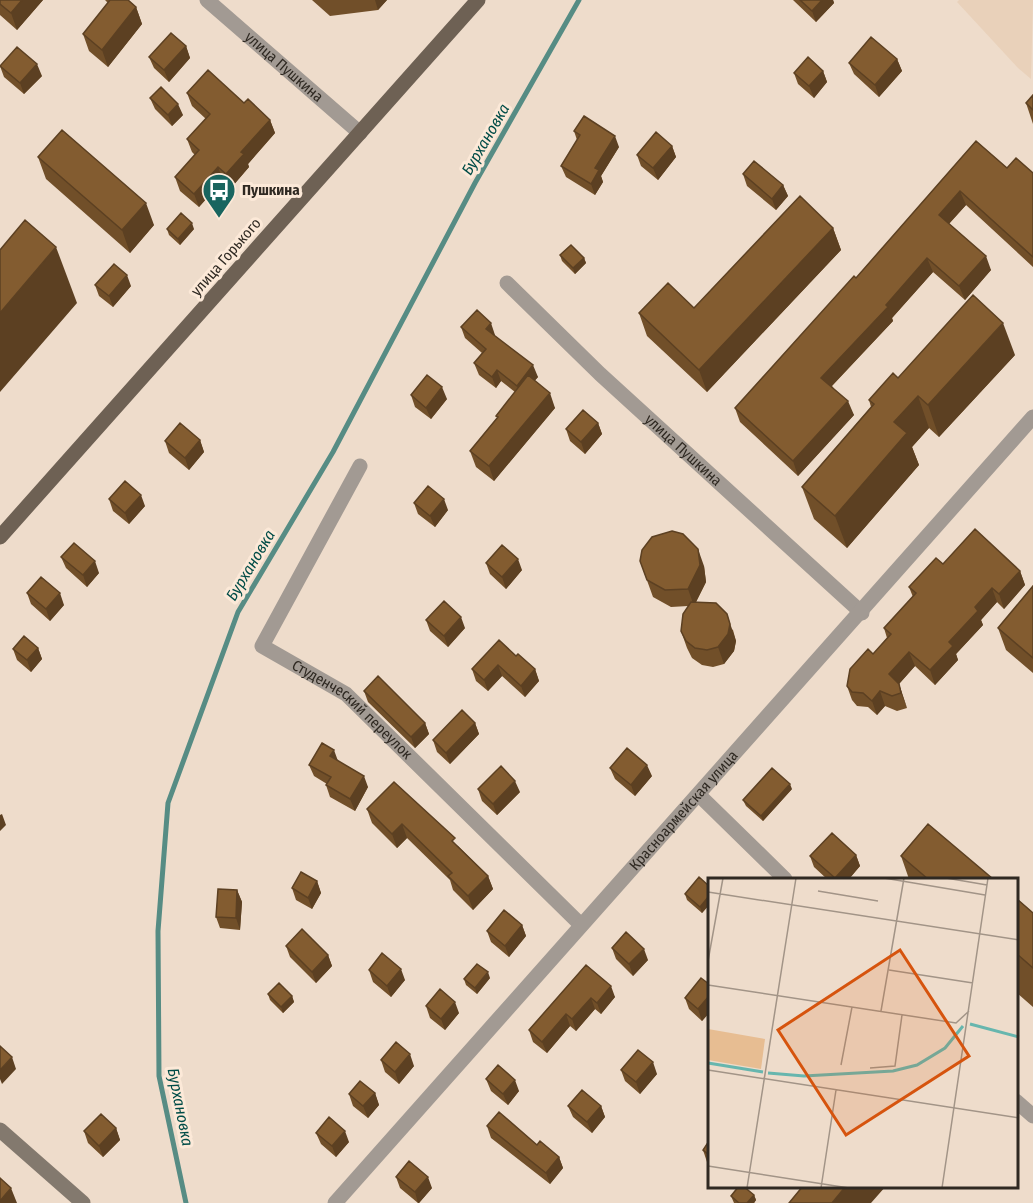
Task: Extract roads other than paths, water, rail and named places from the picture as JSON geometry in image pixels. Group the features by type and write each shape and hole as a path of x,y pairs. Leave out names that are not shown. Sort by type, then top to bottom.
{"main road":[{"name":"улица Горького","path":"0,537 478,0"},
{"path":"0,1130 83,1203"}],"street":[{"name":"улица Пушкина","path":"207,0 360,133"},
{"name":"улица Пушкина","path":"507,283 600,374 862,612"},
{"name":"Красноармейская улица","path":"335,1203 1033,417"},
{"name":"Студенческий переулок","path":"360,466 262,646 346,694 581,925"},
{"path":"699,795 784,878"},
{"path":"1018,1102 1033,1116"}],"waterway":[{"name":"Бурхановка","path":"186,1203 159,1076 158,931 168,803 238,612 333,452 475,183 579,0"}],"place":[{"name":"Пушкина","path":"219,219"}]}
